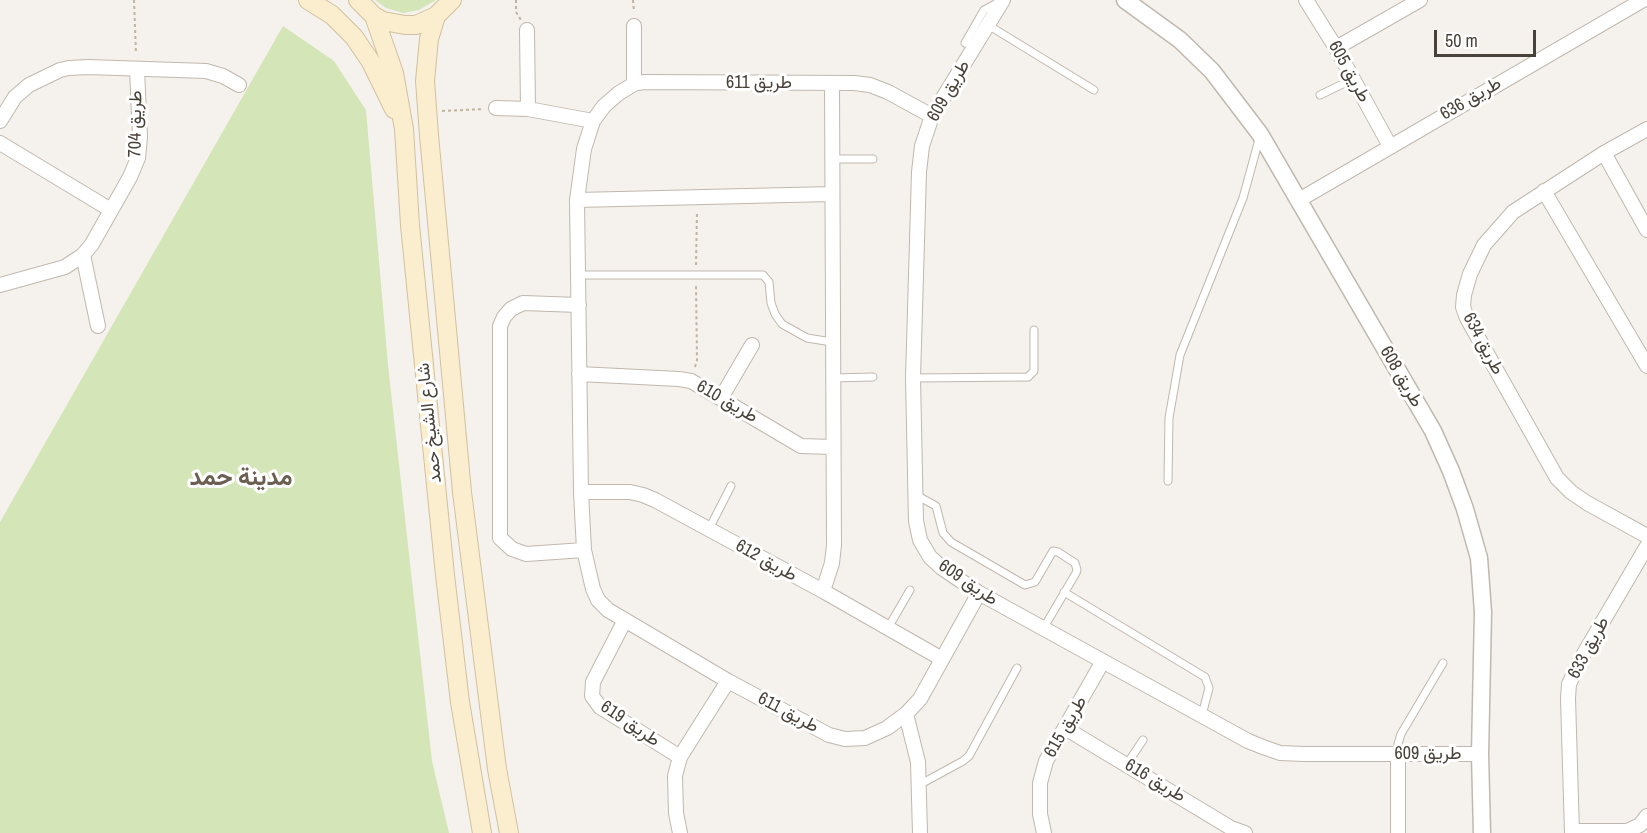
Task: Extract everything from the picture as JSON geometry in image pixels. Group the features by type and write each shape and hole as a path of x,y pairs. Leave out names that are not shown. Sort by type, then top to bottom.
{"main road":[{"path":"308,0 343,25 363,49 404,129"},
{"path":"358,0 374,16 383,21 405,26 416,25 436,16 453,1"},
{"name":"شارع الشيخ حمد","path":"374,16 394,73 404,129 410,225 445,575 460,702 482,833"},
{"name":"شارع الشيخ حمد","path":"436,16 429,39 425,81 427,112 462,492 497,769 509,833"}],"street":[{"name":"طريق 609","path":"1003,0 932,116 922,146 919,172 913,378 916,521 920,540 930,557 979,593 1043,629 1248,741 1280,753 1480,754"},
{"name":"طريق 608","path":"1125,0 1188,47 1212,71 1260,134 1433,431 1451,471 1479,558 1483,612 1480,754 1482,833"},
{"name":"طريق 605","path":"1306,0 1336,48 1390,146"},
{"path":"1336,48 1420,0"},
{"name":"طريق 636","path":"1299,200 1643,0"},
{"path":"634,26 634,84"},
{"path":"527,30 528,109"},
{"name":"طريق 704","path":"0,121 21,91 60,70 88,67 206,71 223,76 239,85"},
{"name":"طريق 704","path":"0,285 65,267 83,255 130,177 138,158 140,137 137,69"},
{"path":"823,591 832,563 834,545 832,83"},
{"name":"طريق 611","path":"932,116 870,85 832,83 634,84 604,106 593,121 584,149 577,200 581,492 584,550 593,589 598,600 608,610 728,681 829,735 846,739 865,738 887,728 906,714 920,699 979,593"},
{"path":"496,108 528,109 593,121"},
{"name":"طريق 634","path":"1647,129 1604,153 1513,212 1484,245 1470,274 1463,307 1557,478 1587,503 1647,536"},
{"path":"0,143 111,210"},
{"path":"1604,153 1647,230"},
{"path":"1544,191 1647,366"},
{"path":"577,200 831,195"},
{"path":"83,255 98,326"},
{"path":"579,305 523,303 511,309 500,326 500,538 512,549 526,554 584,550"},
{"path":"722,398 752,345"},
{"name":"طريق 610","path":"579,374 691,381 801,446 833,447"},
{"name":"طريق 612","path":"581,492 630,492 643,495 823,591 942,659"},
{"name":"طريق 633","path":"1572,832 1569,684 1582,657 1647,546"},
{"name":"طريق 619","path":"625,620 592,682 592,696 600,707 680,757"},
{"name":"طريق 615","path":"1044,833 1040,813 1040,783 1046,761 1104,661"},
{"name":"طريق 619","path":"680,833 675,813 675,776 680,757 728,681"},
{"path":"906,714 918,762 920,833"},
{"name":"طريق 616","path":"1065,728 1232,828 1245,833"},
{"path":"1398,753 1398,833"},
{"path":"1572,832 1627,831 1640,825 1647,816"}],"lane":[{"path":"964,43 984,10 1003,0"},
{"path":"988,25 1094,90"},
{"path":"1320,95 1353,79"},
{"path":"1168,481 1169,418 1180,355 1243,198 1260,134"},
{"path":"831,159 873,159"},
{"path":"578,275 763,275 769,282 771,303 782,324 807,338 832,342"},
{"path":"913,378 1028,377 1034,371 1034,330"},
{"path":"832,378 873,377"},
{"path":"709,530 731,486"},
{"path":"916,495 936,506 943,533 951,542 1025,585 1035,582 1053,551 1073,561 1077,570 1043,629"},
{"path":"888,628 910,590"},
{"path":"1064,592 1201,673 1208,682 1209,688 1202,715"},
{"path":"1398,753 1401,734 1443,663"},
{"path":"919,785 969,756 1017,668"},
{"path":"1128,764 1143,740"}],"path":[{"path":"134,0 137,69"},
{"path":"516,0 516,12 527,30"},
{"path":"427,112 496,108"},
{"path":"691,381 697,360 697,197"}],"green space":[{"path":"375,0 436,0 419,10 403,13 386,8"},
{"path":"283,26 334,61 366,110 388,365 432,761 449,833 0,833 0,522"}],"district":[{"name":"مدينة حمد","path":"241,479"}]}
